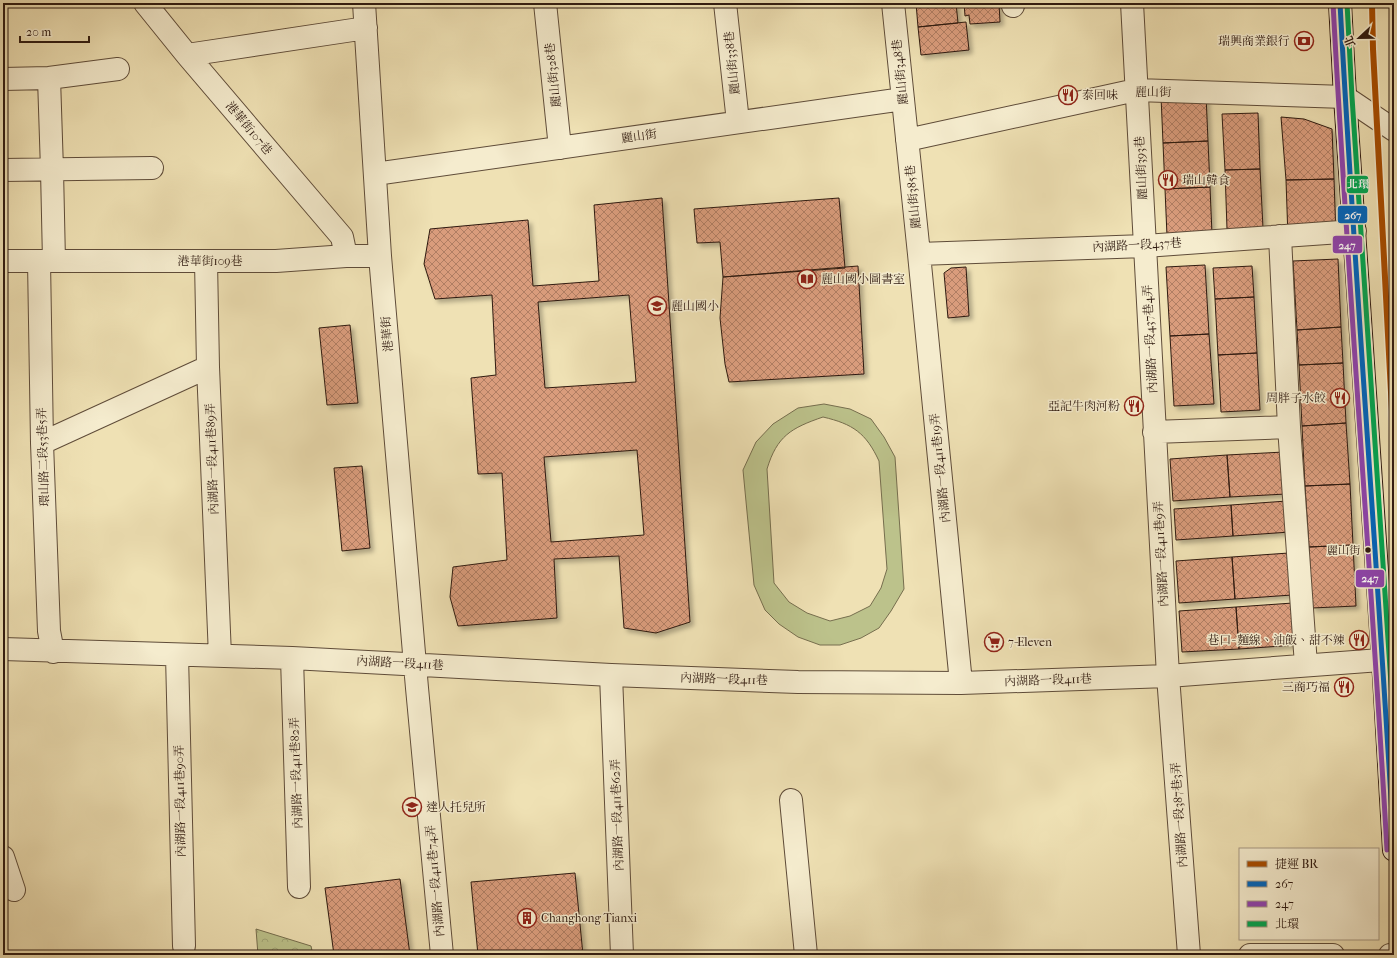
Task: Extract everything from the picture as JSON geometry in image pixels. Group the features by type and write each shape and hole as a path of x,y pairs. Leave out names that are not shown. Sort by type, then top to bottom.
{"street":[{"name":"港華街107巷","path":"145,3 186,55 342,237 346,256"},
{"name":"港華街","path":"364,3 380,256 416,664"},
{"name":"麗山街328巷","path":"545,3 560,148"},
{"name":"麗山街338巷","path":"726,3 738,122"},
{"name":"麗山街348巷","path":"892,3 907,140"},
{"name":"麗山街393巷","path":"1132,3 1145,246"},
{"path":"1340,3 1345,97 1388,660 1394,850"},
{"path":"186,55 366,28"},
{"path":"3,79 49,78 118,69"},
{"name":"環山路二段53巷5弄","path":"49,78 52,170 47,261 42,443 49,631 53,652"},
{"name":"麗山街","path":"907,140 1136,90 1345,97"},
{"path":"1345,97 1394,130"},
{"name":"麗山街","path":"375,174 902,99"},
{"name":"麗山街385巷","path":"907,140 919,254"},
{"path":"3,170 152,168"},
{"name":"內湖路一段437巷","path":"919,254 1145,246 1355,231"},
{"path":"1280,236 1289,427 1306,665"},
{"name":"內湖路一段437巷4弄","path":"1145,246 1154,432"},
{"name":"內湖路一段411巷19弄","path":"919,254 961,683"},
{"name":"港華街109巷","path":"3,261 276,261 346,256 380,256"},
{"name":"內湖路一段411巷89弄","path":"206,261 208,367 220,656"},
{"path":"42,443 208,367"},
{"path":"1154,432 1289,427"},
{"name":"內湖路一段411巷9弄","path":"1154,432 1168,676"},
{"name":"內湖路一段411巷","path":"3,650 292,658 611,675 798,682 961,683 1168,676 1388,660"},
{"name":"內湖路一段411巷90弄","path":"177,656 184,946"},
{"name":"內湖路一段411巷82弄","path":"292,658 299,887"},
{"name":"內湖路一段411巷74弄","path":"416,664 442,955"},
{"name":"內湖路一段411巷62弄","path":"611,675 622,955"},
{"name":"內湖路一段387巷3弄","path":"1168,676 1189,955"},
{"path":"791,800 806,955"},
{"path":"3,858 14,890"},
{"path":"1252,955 1333,955"}],"green space":[{"path":"824,404 850,409 871,419 884,437 895,457 904,589 879,628 861,638 840,645 820,645 798,637 779,624 765,610 754,585 743,470 756,442 773,424 798,408","holes":["823,417 843,423 857,431 869,443 879,461 887,569 881,588 870,606 850,616 830,621 807,613 789,602 774,583 767,469 775,448 787,435 802,425"]},
{"path":"256,929 311,946 313,955 258,955"}],"building":[{"path":"916,3 956,3 958,23 918,27"},
{"path":"964,3 999,3 1000,22 970,24 969,15 965,16"},
{"path":"966,22 969,50 921,55 918,27"},
{"path":"1206,95 1208,141 1163,143 1161,96"},
{"path":"1258,113 1260,169 1225,170 1222,114"},
{"path":"1281,117 1304,119 1332,129 1334,179 1286,180"},
{"path":"1208,141 1210,187 1165,189 1163,143"},
{"path":"1260,169 1263,228 1227,229 1225,170"},
{"path":"1334,179 1336,237 1288,238 1286,180"},
{"path":"1210,187 1212,234 1167,236 1165,189"},
{"path":"662,198 690,622 656,633 624,628 619,556 554,559 557,618 458,626 450,597 453,567 507,560 502,473 478,474 471,378 496,375 492,295 435,299 424,264 430,229 528,220 533,286 599,281 594,205","holes":["629,295 636,382 545,388 538,302","637,450 644,535 551,542 544,457"]},
{"path":"839,198 845,268 723,277 720,242 697,243 694,209"},
{"path":"1338,259 1341,327 1297,330 1293,261"},
{"path":"1205,265 1209,334 1170,336 1166,267"},
{"path":"858,266 864,374 729,382 725,364 720,318 723,277"},
{"path":"1252,266 1254,297 1215,299 1213,268"},
{"path":"966,267 969,316 948,318 944,273 951,268"},
{"path":"1254,297 1257,353 1218,355 1215,299"},
{"path":"350,325 358,403 327,405 319,328"},
{"path":"1341,327 1343,363 1299,365 1297,330"},
{"path":"1209,334 1214,404 1174,406 1170,336"},
{"path":"1257,353 1260,410 1221,412 1218,355"},
{"path":"1343,363 1346,423 1302,426 1299,365"},
{"path":"1346,423 1350,484 1305,486 1302,426"},
{"path":"1284,452 1286,494 1230,497 1227,455"},
{"path":"1227,455 1230,497 1173,501 1170,459"},
{"path":"362,466 370,548 342,551 334,468"},
{"path":"1350,484 1353,545 1309,547 1305,486"},
{"path":"1287,501 1290,532 1233,536 1231,505"},
{"path":"1231,505 1233,536 1176,540 1174,509"},
{"path":"1353,545 1356,606 1312,608 1309,547"},
{"path":"1289,553 1292,595 1235,599 1232,557"},
{"path":"1232,557 1235,599 1179,603 1176,561"},
{"path":"1293,603 1296,645 1239,649 1236,607"},
{"path":"1236,607 1239,649 1182,652 1179,611"},
{"name":"Changhong Tianxi","path":"575,873 583,955 478,955 471,882"},
{"path":"400,879 410,955 334,955 325,888"}],"metro line":[{"name":"BR","path":"1372,3 1373,49 1394,449"}],"transit line":[{"name":"247","path":"1333,3 1387,850"},
{"name":"267","path":"1340,3 1394,850"},
{"name":"北環","path":"1347,3 1394,729"}],"place":[{"name":"瑞興商業銀行","path":"1304,41"},
{"name":"泰回味","path":"1068,95"},
{"name":"瑞山韓食","path":"1168,180"},
{"name":"麗山國小圖書室","path":"807,279"},
{"name":"麗山國小","path":"657,306"},
{"name":"周胖子水餃","path":"1340,398"},
{"name":"亞記牛肉河粉","path":"1134,406"},
{"name":"麗山街","path":"1368,550"},
{"name":"巷口- 麵線、油飯、甜不辣","path":"1359,640"},
{"name":"7-Eleven","path":"994,642"},
{"name":"三商巧福","path":"1344,687"},
{"name":"達人托兒所","path":"412,807"},
{"name":"Changhong Tianxi","path":"527,918"}]}
